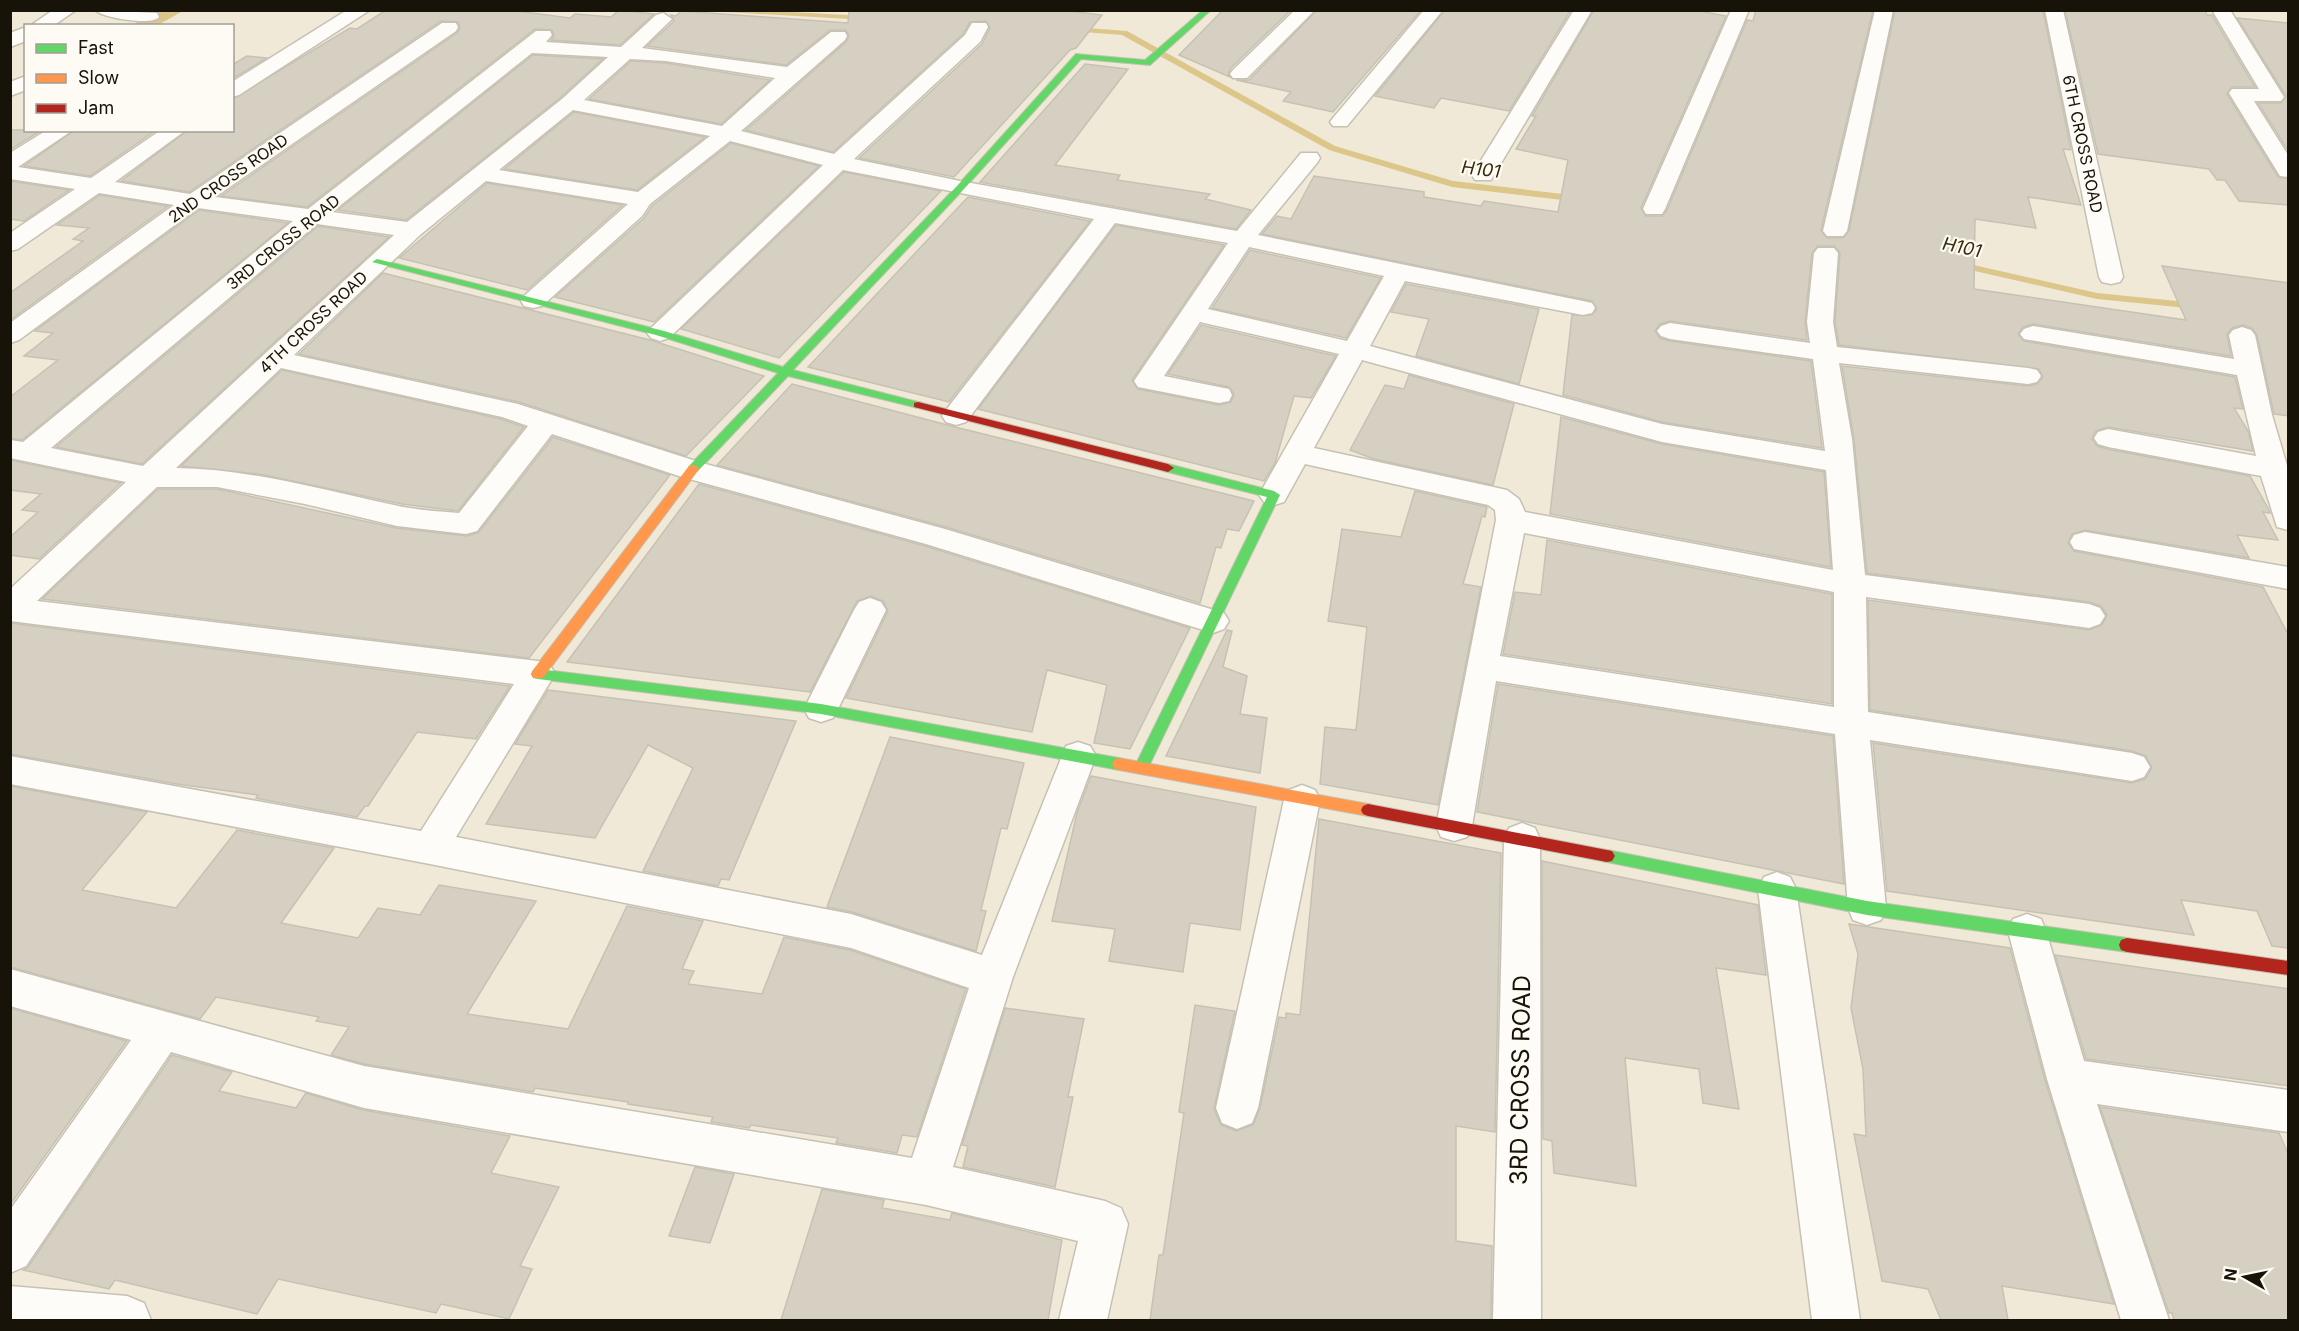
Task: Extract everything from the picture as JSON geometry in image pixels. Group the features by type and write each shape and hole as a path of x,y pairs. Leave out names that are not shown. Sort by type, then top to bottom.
{"street":[{"path":"42,24 67,10"},
{"path":"104,10 150,17"},
{"path":"234,89 361,10"},
{"path":"430,848 538,674 692,470 960,188 1079,56 1147,63 1208,10"},
{"path":"1240,74 1306,10"},
{"path":"1340,122 1434,10"},
{"path":"1483,174 1583,10"},
{"path":"1654,209 1740,10"},
{"path":"1868,908 1851,725 1850,584 1840,463 1820,322 1830,242 1884,10"},
{"name":"6TH CROSS ROAD","path":"2054,10 2111,277"},
{"path":"2221,10 2281,98"},
{"name":"4TH CROSS ROAD","path":"10,608 411,230 569,103 663,19"},
{"name":"2ND CROSS ROAD","path":"10,335 194,201 450,27"},
{"path":"660,333 838,162 973,38 979,27"},
{"path":"10,40 24,34"},
{"path":"533,301 634,211 642,199 725,133 838,36"},
{"name":"3RD CROSS ROAD","path":"19,451 535,41 629,51"},
{"path":"629,51 791,74"},
{"path":"10,90 24,83"},
{"path":"2281,98 2239,93 2289,171"},
{"path":"569,103 725,133 838,162 960,188 1243,239 1583,308"},
{"path":"10,162 60,132"},
{"path":"10,244 173,132"},
{"path":"1219,395 1147,381 1243,239 1309,158"},
{"path":"10,172 194,201 411,230"},
{"path":"481,174 642,199"},
{"path":"956,416 1109,215"},
{"path":"377,262 660,333 787,372 956,416 1274,495"},
{"path":"1141,768 1274,495 1398,272"},
{"path":"1193,313 1354,350 1662,433 1840,463"},
{"path":"1670,331 1824,353 2028,376"},
{"path":"2033,334 2249,369"},
{"path":"2242,335 2274,469 2289,520"},
{"path":"275,359 508,410 692,470 934,536 1213,621"},
{"path":"19,451 149,477 217,478 305,494 397,516 466,524 546,422"},
{"path":"2108,438 2274,469"},
{"path":"1297,453 1497,497 1509,506 1510,520 1454,826"},
{"path":"1510,520 1850,584 2089,616"},
{"path":"2085,542 2289,578"},
{"path":"10,608 821,710 1078,756 1302,800 1454,826 1868,908 2289,968"},
{"path":"821,710 870,610"},
{"path":"1482,666 2132,767"},
{"path":"926,1183 993,977 1078,756"},
{"path":"10,770 430,848 851,931 993,977"},
{"path":"1237,1108 1302,800"},
{"name":"3RD CROSS ROAD","path":"1517,1320 1522,839"},
{"path":"1777,889 1836,1320"},
{"path":"2028,931 2068,1079 2145,1320"},
{"path":"10,987 364,1087 926,1183 1105,1224 1083,1320"},
{"path":"10,1250 163,1029"},
{"path":"2068,1079 2289,1111"},
{"path":"10,1310 127,1320"}],"shaded area":[{"path":"155,11 183,11 160,24 134,24"}],"building":[{"path":"386,10 509,10 570,18 575,14 611,17 619,10 654,14 620,45 551,40 554,36 552,30 535,29 307,207 221,196 457,33 460,28 458,22 441,21 189,192 121,181 185,132 234,132 234,98 350,28 357,29"},
{"path":"849,10 1061,10 1102,15 1076,48 1070,50 954,177 859,158 982,44 990,28 986,21 970,22 963,34 833,152 746,130 846,42 849,35 845,30 830,30 786,65 647,46 674,21 671,15 676,16 681,11 848,23"},
{"path":"1223,10 1291,10 1231,68 1228,74 1230,77 1179,55"},
{"path":"1317,10 1421,10 1333,112 1283,101 1291,92 1236,80 1249,80"},
{"path":"1445,10 1571,10 1509,111 1441,98 1434,108 1375,96"},
{"path":"1594,10 1694,10 1726,16 1641,208 1646,216 1662,216 1667,210 1747,20 1753,21 1756,10 1873,10 1821,230 1827,238 1843,238 1849,231 1895,10 2043,10 2071,150 2063,149 2081,205 2028,197 2036,228 1975,219 1974,289 2186,320 2162,266 2289,283 2289,416 2274,414 2257,335 2252,328 2243,325 2232,328 2227,334 2231,356 2033,324 2023,327 2018,334 2024,341 2235,377 2243,409 2234,408 2248,431 2253,451 2108,427 2096,431 2092,439 2097,446 2107,449 2250,476 2269,510 2270,513 2263,512 2278,540 2237,535 2249,558 2085,530 2072,534 2068,543 2074,551 2263,587 2289,636 2289,948 2272,946 2257,911 2181,900 2194,935 1887,891 1873,743 2132,783 2145,779 2152,768 2146,756 2132,751 1870,710 1868,600 2089,630 2102,625 2107,615 2101,606 2089,602 1867,573 1854,439 1842,366 2028,386 2037,384 2043,377 2039,369 1839,345 1835,322 1840,253 1834,246 1818,246 1812,253 1805,322 1807,340 1670,321 1660,324 1655,331 1660,338 1670,341 1811,361 1822,448 1662,422 1563,395 1572,315 1592,315 1597,309 1592,301 1262,234 1277,216 1291,219 1314,176 1424,192 1424,197 1481,206 1484,201 1558,212 1568,160 1516,149 1536,116 1532,116"},
{"path":"2065,10 2205,10 2207,15 2212,15 2255,87 2232,87 2227,94 2278,177 2289,179 2289,205 2239,201 2225,180 2217,180 2209,169 2098,154"},
{"path":"2237,18 2289,23 2289,152 2258,103 2281,103 2286,96"},
{"path":"533,55 603,59 561,97 406,220 338,210"},
{"path":"247,56 267,58 234,78 234,64"},
{"path":"631,61 666,63 770,80 721,124 589,99"},
{"path":"1085,64 1128,69 1055,165 1120,175 1117,180 1210,194 1205,199 1251,210 1236,229 980,182"},
{"path":"574,112 705,137 637,190 504,169"},
{"path":"10,130 39,132 10,150"},
{"path":"72,132 153,132 90,176 24,166"},
{"path":"731,143 819,166 654,322 555,297 644,218 652,206"},
{"path":"844,172 941,191 779,358 681,329"},
{"path":"10,181 69,190 24,221 10,219"},
{"path":"487,183 623,205 527,290 399,258"},
{"path":"100,195 168,206 10,320 10,293 83,241 73,239 89,228 57,225"},
{"path":"968,197 1090,221 949,402 808,367"},
{"path":"199,210 288,223 22,440 10,438 10,397 58,360 24,356 53,333 35,331"},
{"path":"1116,225 1224,245 1132,380 1138,389 1219,405 1231,402 1234,394 1229,387 1168,374 1201,325 1336,356 1311,398 1294,396 1275,463 1264,481 978,409"},
{"path":"318,226 389,237 142,464 56,447"},
{"path":"1250,250 1381,278 1346,338 1212,308"},
{"path":"383,273 650,340 764,376 686,456 519,402 299,354"},
{"path":"1406,284 1539,309 1519,384 1416,356 1429,319 1391,312"},
{"path":"282,370 501,419 524,427 458,511 402,504 259,474 181,466"},
{"path":"1409,375 1514,404 1493,485 1374,459 1350,450 1385,385 1404,389"},
{"path":"792,384 1254,501 1239,531 1227,529 1221,548 1216,547 1200,603 946,527 717,465"},
{"path":"1561,417 1662,444 1824,472 1831,567 1550,514"},
{"path":"553,437 670,475 529,658 42,599 158,489 217,489 396,528 467,536 479,532"},
{"path":"10,460 121,483 39,559 10,555 10,537 38,512 22,510 41,494 10,490"},
{"path":"699,484 925,546 1190,628 1130,749 1094,743 1107,685 1047,670 1032,732 846,698 888,611 883,601 871,596 857,601 810,692 567,662"},
{"path":"1415,491 1487,507 1485,517 1482,516 1463,584 1481,587 1438,805 1320,784 1325,727 1356,730 1367,627 1328,621 1342,529 1401,537"},
{"path":"1547,540 1832,594 1832,704 1503,654 1515,592 1541,595"},
{"path":"10,623 510,686 476,739 417,732 368,806 365,806 357,817 256,798 258,795 177,784 10,754"},
{"path":"1227,630 1232,631 1223,667 1247,676 1240,714 1267,718 1260,773 1166,756"},
{"path":"1498,684 1833,736 1844,884 1477,812"},
{"path":"548,690 796,721 729,880 721,879 718,886 643,871 693,768 648,745 595,838 486,824 532,746 515,744"},
{"path":"890,737 1024,763 1007,829 1001,828 981,910 986,911 976,951 852,912 827,907"},
{"path":"1091,776 1256,807 1240,930 1190,923 1183,972 1109,961 1115,929 1052,921 1077,813"},
{"path":"10,786 147,812 82,890 176,908 237,830 334,848 281,923 358,938 378,908 420,915 439,885 536,901 467,1014 568,1029 627,906 703,921 682,969 694,971 688,984 762,994 784,937 850,950 966,989 917,1137 902,1135 897,1153 836,1143 838,1138 751,1125 749,1128 711,1122 713,1117 628,1104 628,1102 535,1088 533,1092 364,1064 331,1055 349,1027 316,1021 319,1017 216,997 200,1019 10,967"},
{"path":"1319,819 1501,853 1495,1132 1456,1126 1456,1241 1492,1246 1491,1320 1150,1320 1159,1255 1163,1255 1184,1113 1179,1112 1195,1005 1235,1011 1214,1109 1221,1125 1236,1131 1253,1125 1260,1108 1279,1017 1286,1018 1286,1013 1300,1015"},
{"path":"1542,861 1758,905 1766,975 1716,968 1739,1109 1703,1103 1699,1069 1625,1058 1636,1186 1554,1173 1552,1141 1543,1139"},
{"path":"1849,924 2010,948 2045,1080 2114,1304 2002,1286 2008,1320 1941,1320 1928,1289 1882,1281 1854,1134 1866,1136 1863,1069 1851,1008 1858,954"},
{"path":"2055,955 2289,989 2289,1086 2086,1059"},
{"path":"10,1008 127,1041 10,1205"},
{"path":"1005,1008 1084,1019 1068,1097 1073,1097 1055,1187 963,1167 968,1146 962,1145"},
{"path":"172,1055 232,1072 219,1091 296,1108 306,1093 363,1110 510,1136 491,1173 559,1187 520,1266 532,1269 509,1319 441,1304 436,1313 278,1279 257,1314 115,1280 109,1289 23,1270 28,1267"},
{"path":"2100,1107 2279,1133 2289,1156 2289,1320 2174,1320 2172,1313 2169,1313"},
{"path":"695,1167 734,1174 710,1243 669,1236"},
{"path":"822,1189 884,1200 882,1208 950,1220 952,1213 1062,1240 1048,1320 781,1320"}],"waterway":[{"name":"H101","path":"693,10 866,18"},
{"name":"H101","path":"951,21 1004,24"},
{"name":"H101","path":"1074,29 1124,33 1332,148 1452,184 1580,199"},
{"name":"H101","path":"1956,264 2097,296 2197,306"}],"traffic: fast":[{"path":"693,469 960,188 1079,56 1147,63 1208,10"},
{"path":"377,262 660,333 787,372 918,405"},
{"path":"1141,768 1274,495 1168,468"},
{"path":"538,674 821,709 1119,764"},
{"path":"1607,856 1867,908 2127,945"}],"traffic: slow":[{"path":"538,674 693,469"},
{"path":"1119,764 1368,810"}],"traffic: jam":[{"path":"918,405 1168,468"},
{"path":"1368,810 1607,856"},
{"path":"2127,945 2288,968"}]}
